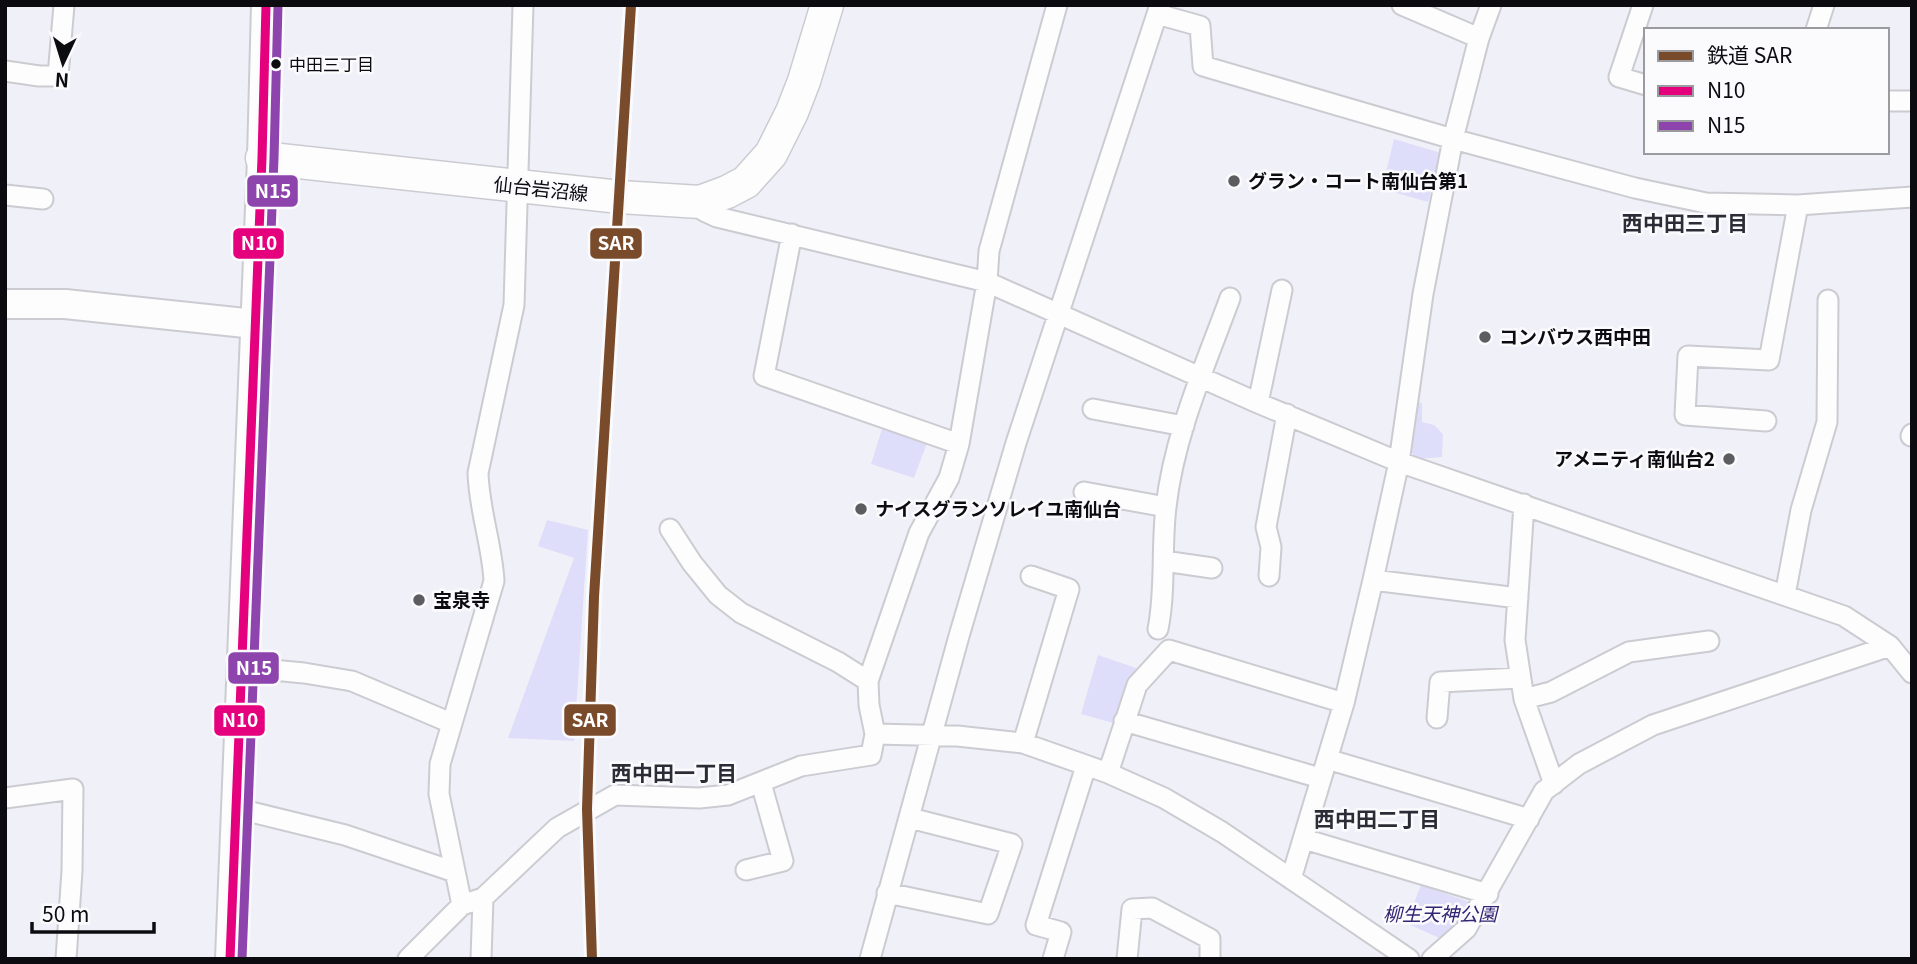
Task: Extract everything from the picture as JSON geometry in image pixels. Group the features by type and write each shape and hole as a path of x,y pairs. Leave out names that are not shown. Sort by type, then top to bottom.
{"main road":[{"path":"230,959 266,5"},
{"name":"仙台岩沼線","path":"262,158 620,197 700,202 746,182 771,154 804,81 827,5"},
{"path":"5,304 65,304 255,324"}],"street":[{"path":"5,71 58,76 64,5"},
{"path":"462,905 439,794 440,764 494,581 493,556 479,497 478,473 514,305 523,5"},
{"path":"408,959 462,905 483,898 558,828 615,795 699,799 728,795 801,766 871,755 875,734 869,705 868,681 919,533 949,478 959,444 987,282 989,251 1058,5"},
{"path":"1402,5 1479,38"},
{"path":"1291,879 1344,702 1373,580 1399,462 1423,294 1453,139 1479,38 1491,5"},
{"path":"1643,5 1619,78 1644,84"},
{"path":"1817,28 1824,5"},
{"path":"870,959 931,735 1016,443 1158,10 1200,26 1203,66 1453,139 1635,188 1706,203 1797,205 1912,197"},
{"path":"1889,101 1912,101"},
{"path":"5,195 43,199"},
{"path":"700,202 704,212 717,216 987,282 1258,403 1399,462 1844,616 1890,646 1911,672"},
{"path":"1766,421 1685,415 1688,356 1769,360 1797,205"},
{"path":"792,234 764,376 959,444"},
{"path":"1258,403 1282,290"},
{"path":"1158,629 1163,604 1166,507 1184,426 1199,377 1230,298"},
{"path":"1785,595 1801,510 1827,422 1828,300"},
{"path":"1093,409 1184,426"},
{"path":"1269,576 1271,547 1266,527 1287,414"},
{"path":"1084,492 1166,507"},
{"path":"1524,504 1515,640 1524,699 1554,784"},
{"path":"670,529 718,595 741,613 838,662 868,681"},
{"path":"1164,561 1212,568"},
{"path":"1023,743 1069,589 1031,576"},
{"path":"1373,580 1518,598"},
{"path":"1524,699 1551,692 1629,652 1709,641"},
{"path":"1432,959 1466,929 1544,791 1579,764 1653,725 1890,646"},
{"path":"1108,773 1137,685 1169,650 1344,702"},
{"path":"241,667 352,681 451,723"},
{"path":"1437,718 1440,682 1520,678"},
{"path":"1124,721 1320,778"},
{"path":"875,734 931,735 1023,743 1108,773 1164,798 1222,832 1409,959"},
{"path":"1327,759 1529,819"},
{"path":"1053,959 1061,932 1036,925 1086,766"},
{"path":"747,870 783,861 761,783"},
{"path":"5,798 73,789 72,871 66,959"},
{"path":"235,808 345,835 454,872"},
{"path":"887,893 988,914 1012,844 910,818"},
{"path":"1304,839 1488,894"},
{"path":"481,959 483,898"},
{"path":"1127,959 1132,909 1152,908 1210,939 1210,959"}],"green space":[{"path":"1394,139 1441,153 1428,202 1382,189"},
{"path":"1412,402 1422,403 1422,422 1434,425 1443,434 1442,457 1417,459 1407,448"},
{"path":"882,429 927,443 914,478 871,464"},
{"path":"547,520 588,530 574,741 508,738 574,558 538,546"},
{"path":"1098,655 1139,669 1127,683 1113,723 1081,714"},
{"name":"柳生天神公園","path":"1421,885 1472,903 1461,926 1446,941 1406,923"}],"rail line":[{"name":"SAR","path":"592,959 587,809 594,597 631,5"}],"transit line":[{"name":"N10","path":"230,959 266,5"},
{"name":"N15","path":"242,959 278,5"}],"place":[{"name":"中田三丁目","path":"276,64"},
{"name":"グラン・コート南仙台第1","path":"1234,181"},
{"name":"コンバウス西中田","path":"1485,337"},
{"name":"アメニティ南仙台2","path":"1729,459"},
{"name":"ナイスグランソレイユ南仙台","path":"861,509"},
{"name":"宝泉寺","path":"419,600"}],"district":[{"name":"西中田三丁目","path":"1685,224"},
{"name":"西中田一丁目","path":"674,774"},
{"name":"西中田二丁目","path":"1377,820"}]}
